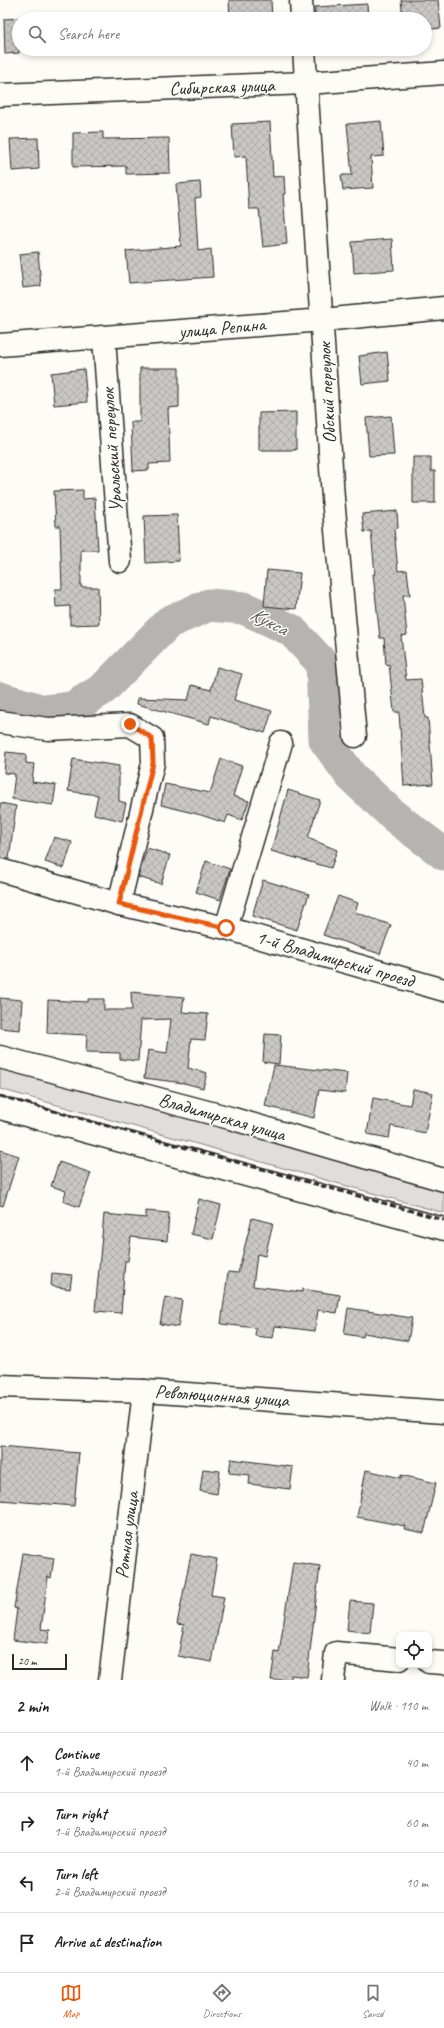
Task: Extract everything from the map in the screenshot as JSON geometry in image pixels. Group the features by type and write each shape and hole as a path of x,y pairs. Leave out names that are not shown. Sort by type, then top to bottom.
{"street":[{"path":"300,0 301,12"},
{"name":"Обский переулок","path":"305,56 323,320 333,498 355,736"},
{"name":"Сибирская улица","path":"0,95 307,83 444,73"},
{"name":"улица Репина","path":"0,345 323,320 444,308"},
{"name":"Уральский переулок","path":"104,338 120,561"},
{"path":"0,722 48,729 130,724 152,738 153,763 119,904"},
{"path":"226,928 281,743"},
{"name":"1-й Владимирский проезд","path":"0,870 119,904 226,928 444,990"},
{"name":"Владимирская улица","path":"0,1057 230,1118 444,1180"},
{"path":"0,1108 444,1228"},
{"name":"Революционная улица","path":"0,1386 144,1391 444,1412"},
{"name":"Ротная улица","path":"110,1680 144,1391"},
{"path":"333,1680 336,1653 396,1659"},
{"path":"432,1662 444,1663"}],"shaded area":[{"path":"0,1063 444,1187 444,1213 0,1089"}],"building":[{"path":"229,0 271,0 272,12 230,12"},
{"path":"401,0 438,0 441,28 432,29 432,12 402,12"},
{"path":"367,4 368,12 315,12 315,7"},
{"path":"12,18 12,54 5,54 4,19"},
{"path":"381,121 384,156 371,157 373,188 343,190 341,175 352,175 347,124"},
{"path":"270,122 273,177 284,176 285,194 283,194 287,244 263,247 259,209 249,209 246,156 234,157 232,124"},
{"path":"103,132 103,139 169,138 170,173 126,174 126,166 73,167 73,133"},
{"path":"38,138 39,169 12,171 10,139"},
{"path":"200,182 201,197 195,198 198,251 211,249 213,277 129,283 126,251 181,246 176,184"},
{"path":"392,239 394,270 354,273 352,242"},
{"path":"38,252 41,286 23,288 19,254"},
{"path":"387,352 390,381 362,384 359,356"},
{"path":"140,368 179,368 179,407 168,408 170,463 149,464 149,470 133,471 131,422 140,422"},
{"path":"84,369 87,402 54,405 51,373"},
{"path":"296,412 296,450 259,450 259,413"},
{"path":"391,416 394,455 369,456 366,418"},
{"path":"413,457 431,457 431,471 435,471 435,503 413,503"},
{"path":"83,490 83,499 95,498 98,550 81,550 81,587 98,587 99,624 70,625 70,606 56,607 55,589 62,589 60,526 56,526 54,491"},
{"path":"397,511 398,528 394,529 398,571 407,570 410,595 403,595 407,635 401,636 406,680 421,679 425,718 428,718 433,784 404,786 399,712 394,712 389,664 386,665 384,638 380,638 373,574 375,574 371,531 364,532 362,514"},
{"path":"177,515 179,561 146,563 144,516"},
{"path":"267,570 300,573 296,609 264,606"},
{"path":"217,667 242,674 234,700 272,711 265,733 211,716 209,724 137,704 138,698 188,700 192,685 211,690"},
{"path":"6,752 26,754 26,763 34,764 32,782 56,785 53,805 12,799 15,774 4,773"},
{"path":"73,759 119,766 119,801 126,803 122,821 94,814 98,795 68,791"},
{"path":"221,759 242,766 233,796 249,801 242,820 228,815 225,823 201,815 161,805 165,784 210,793"},
{"path":"288,790 320,800 308,838 337,850 331,868 271,851"},
{"path":"0,803 16,806 9,859 0,858"},
{"path":"54,837 72,842 64,868 45,862"},
{"path":"147,848 170,855 161,884 138,877"},
{"path":"206,861 230,869 220,900 196,892"},
{"path":"263,880 309,894 297,930 252,916"},
{"path":"338,896 358,903 355,912 391,925 380,954 323,935"},
{"path":"131,992 184,997 182,1012 208,1014 205,1040 191,1039 188,1068 207,1073 203,1088 184,1083 144,1078 148,1050 167,1053 171,1019 141,1020 138,1061 120,1059 120,1053 86,1052 87,1035 47,1033 48,1000 88,1002 88,999 104,999 104,1010 132,1010"},
{"path":"0,998 22,1000 20,1030 0,1028"},
{"path":"265,1034 281,1035 279,1064 263,1062"},
{"path":"274,1065 347,1073 345,1093 319,1090 314,1118 265,1106"},
{"path":"413,1089 433,1093 425,1133 391,1126 389,1138 367,1134 373,1098 410,1105"},
{"path":"0,1150 19,1156 3,1206 0,1205"},
{"path":"59,1162 91,1173 79,1207 63,1201 66,1191 51,1186"},
{"path":"199,1199 221,1205 213,1239 191,1234"},
{"path":"146,1211 169,1213 167,1241 131,1237 128,1261 125,1261 121,1313 95,1311 104,1214 146,1218"},
{"path":"252,1218 273,1223 265,1256 257,1254 253,1286 302,1292 302,1289 340,1295 337,1313 318,1310 315,1331 275,1326 273,1338 255,1336 256,1328 221,1324 228,1272 238,1273"},
{"path":"52,1273 72,1275 70,1289 51,1286"},
{"path":"165,1297 182,1300 178,1327 160,1324"},
{"path":"348,1308 412,1318 408,1341 364,1333 363,1337 344,1334"},
{"path":"0,1446 79,1453 74,1506 0,1500"},
{"path":"231,1459 293,1467 290,1489 249,1484 250,1475 229,1473"},
{"path":"203,1469 220,1471 217,1494 200,1491"},
{"path":"366,1470 401,1478 401,1475 436,1483 424,1533 404,1529 405,1526 357,1517"},
{"path":"23,1553 54,1558 51,1578 48,1577 41,1629 50,1630 47,1644 13,1640 17,1609 14,1608"},
{"path":"191,1554 217,1559 211,1595 224,1597 212,1662 178,1656 184,1625 177,1624"},
{"path":"293,1562 320,1566 307,1677 291,1675 291,1680 271,1680 275,1652 279,1653"},
{"path":"350,1601 373,1603 370,1633 347,1630"}],"waterway":[{"name":"Кукса","path":"0,698 44,711 72,708 103,689 169,622 209,605 244,608 291,630 322,663 325,740 351,776 395,817 444,854"}],"railway":[{"path":"0,1096 444,1220"}],"route":[{"path":"130,724 152,738 153,763 119,904 226,928"}]}
